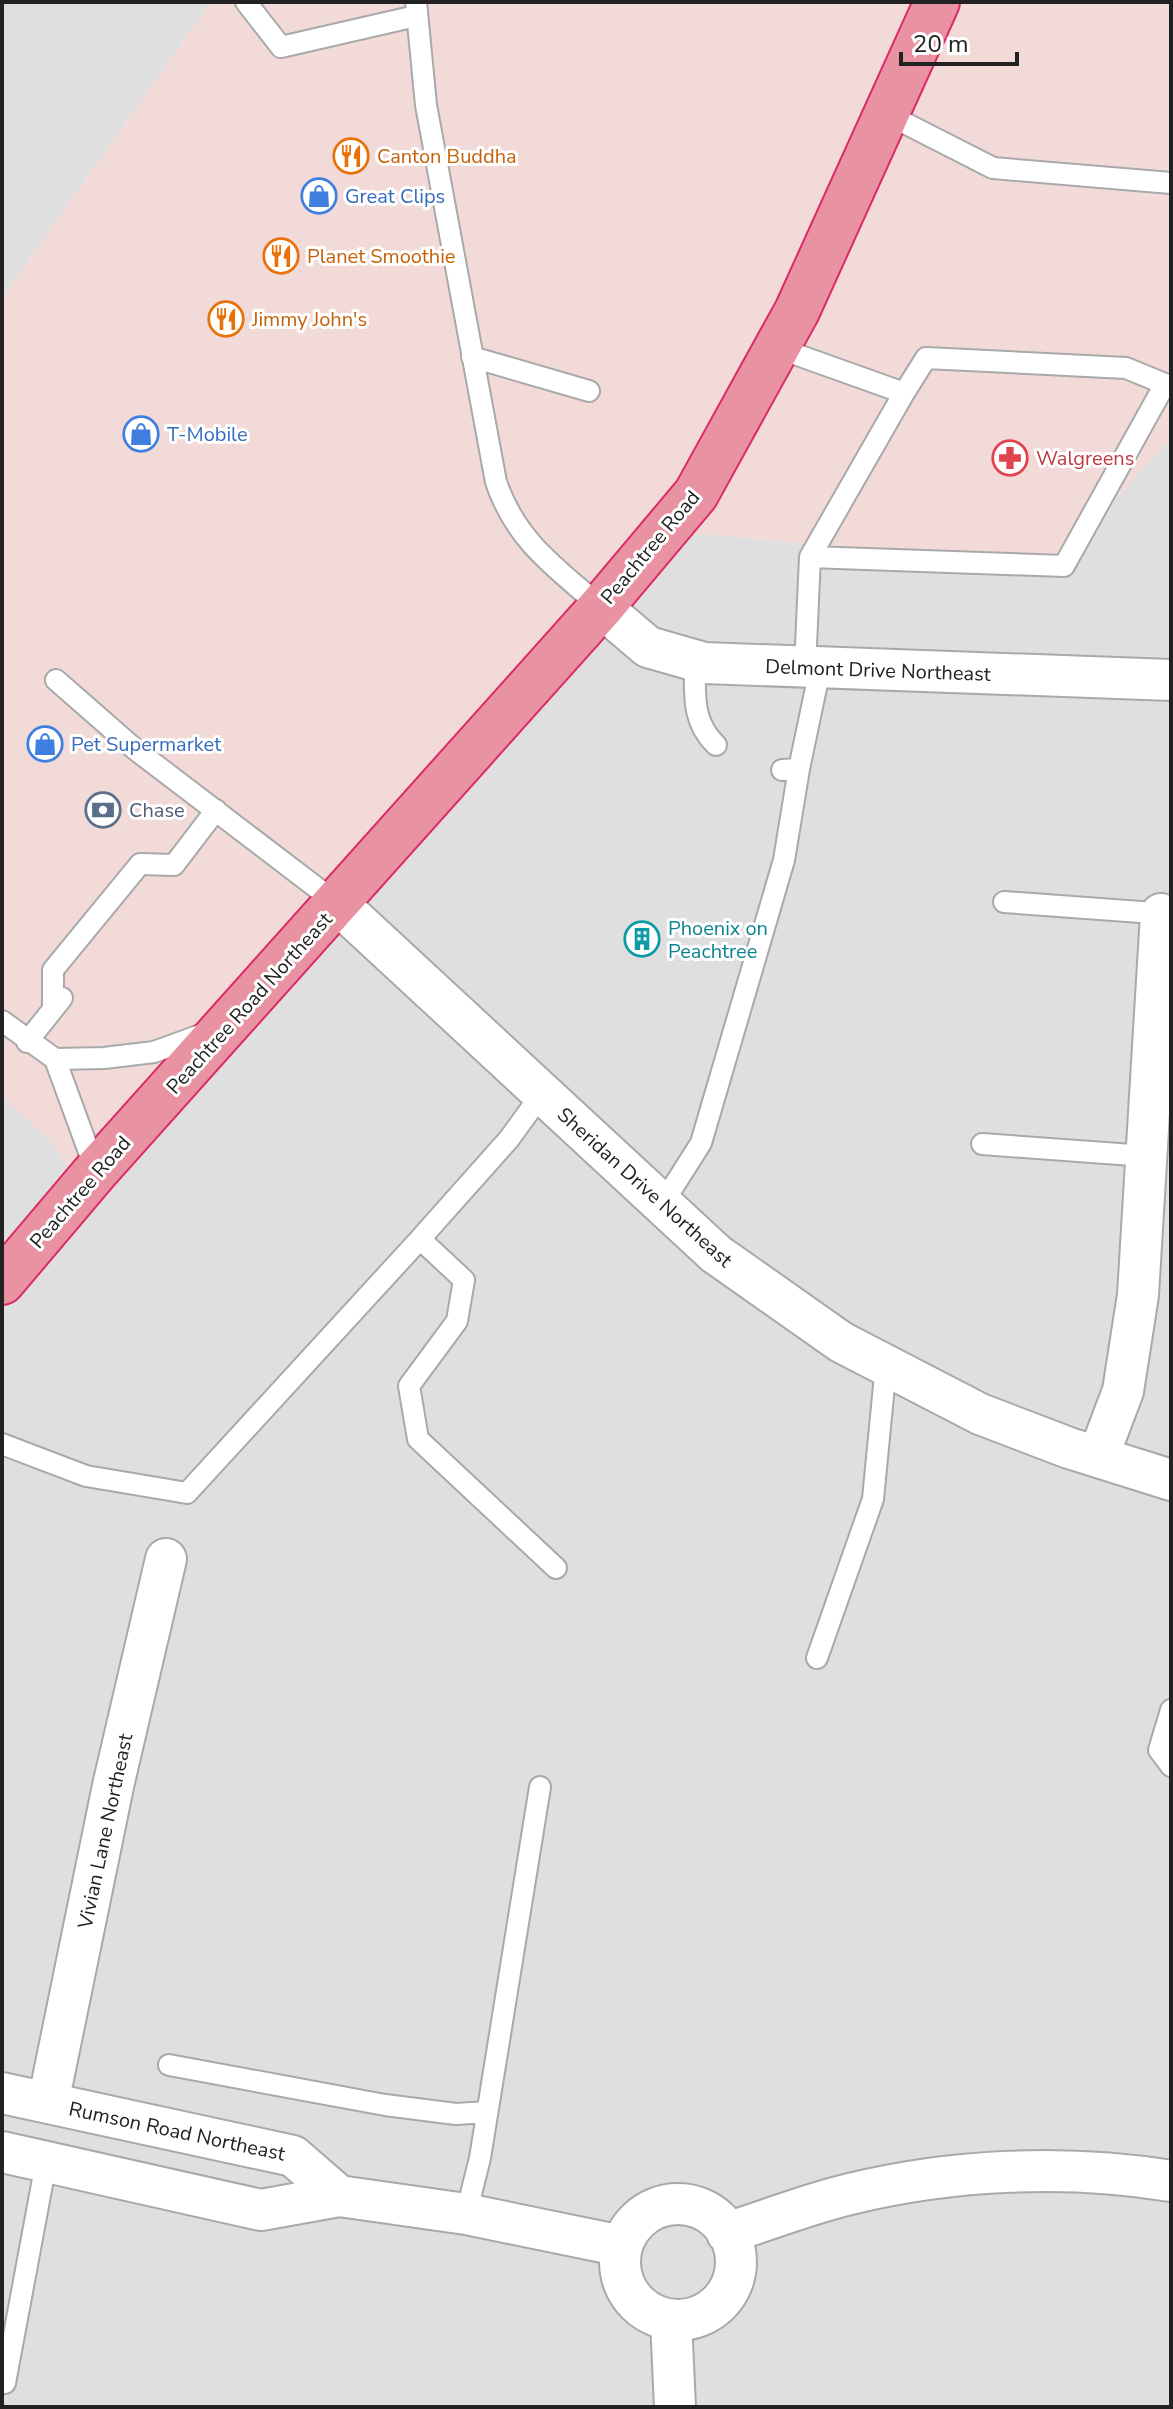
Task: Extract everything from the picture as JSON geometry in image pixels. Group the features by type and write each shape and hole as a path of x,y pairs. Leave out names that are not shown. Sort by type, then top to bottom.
{"highway":[{"name":"Peachtree Road","path":"338,904 601,607 696,494 778,348 937,2"},
{"name":"Peachtree Road Northeast","path":"160,1103 338,904"},
{"name":"Peachtree Road","path":"2,1282 96,1171 160,1103"}],"street":[{"name":"Delmont Drive Northeast","path":"601,607 648,647 695,660 812,668 1171,680"},
{"name":"Sheridan Drive Northeast","path":"338,904 716,1254 841,1342 980,1414 1171,1480"},
{"path":"1098,1457 1123,1391 1138,1295 1166,914"},
{"name":"Vivian Lane Northeast","path":"48,2103 113,1786 166,1559"},
{"name":"Rumson Road Northeast","path":"2,2093 293,2156 339,2196"},
{"path":"2,2152 261,2210 339,2196 466,2214 622,2246"},
{"path":"727,2233 850,2194 963,2176 1053,2172 1171,2181"},
{"path":"678,2204 696,2207 713,2216 727,2233 737,2261 729,2293 718,2306 704,2315 671,2320 655,2316 630,2294 623,2279 622,2246 631,2226 659,2208 678,2204"},
{"path":"671,2320 675,2407"}],"lane":[{"path":"246,2 281,47 416,9 426,105 491,463 513,523 528,543 601,607"},
{"path":"887,114 993,168 1171,183"},
{"path":"778,348 904,393"},
{"path":"472,357 589,391"},
{"path":"661,1206 701,1143 784,860 791,770 812,668 810,557 904,393 926,358 1126,368 1165,384 1064,566 810,557"},
{"path":"695,660 695,702 701,731 716,745"},
{"path":"56,680 136,750 338,904"},
{"path":"27,1042 59,1001 53,970 140,864 174,865 216,810"},
{"path":"1004,902 1166,914"},
{"path":"2,1021 27,1042 55,1059 104,1058 154,1052 225,1027"},
{"path":"55,1059 96,1171"},
{"path":"2,1444 86,1476 187,1493 509,1139 541,1095"},
{"path":"982,1144 1146,1156"},
{"path":"420,1239 464,1280 457,1321 409,1386 418,1439 556,1568"},
{"path":"817,1658 873,1499 886,1365"},
{"path":"1171,1710 1159,1750 1171,1766"},
{"path":"466,2214 487,2112 540,1787"},
{"path":"169,2065 385,2105 456,2114 487,2112"},
{"path":"5,2383 46,2163"}],"shaded area":[{"path":"2,2 211,2 2,298"},
{"path":"211,2 1171,2 1171,437 1058,564 637,529 74,1179 53,1144 2,1096 2,298"},
{"path":"1171,437 1171,2407 2,2407 2,1096 53,1144 74,1178 637,529 1058,564"}],"place":[{"name":"Canton Buddha","path":"351,156"},
{"name":"Great Clips","path":"319,196"},
{"name":"Planet Smoothie","path":"281,256"},
{"name":"Jimmy John's","path":"226,319"},
{"name":"T-Mobile","path":"141,434"},
{"name":"Walgreens","path":"1010,458"},
{"name":"Pet Supermarket","path":"45,744"},
{"name":"Chase","path":"103,810"},
{"name":"Phoenix on Peachtree","path":"642,939"}]}
